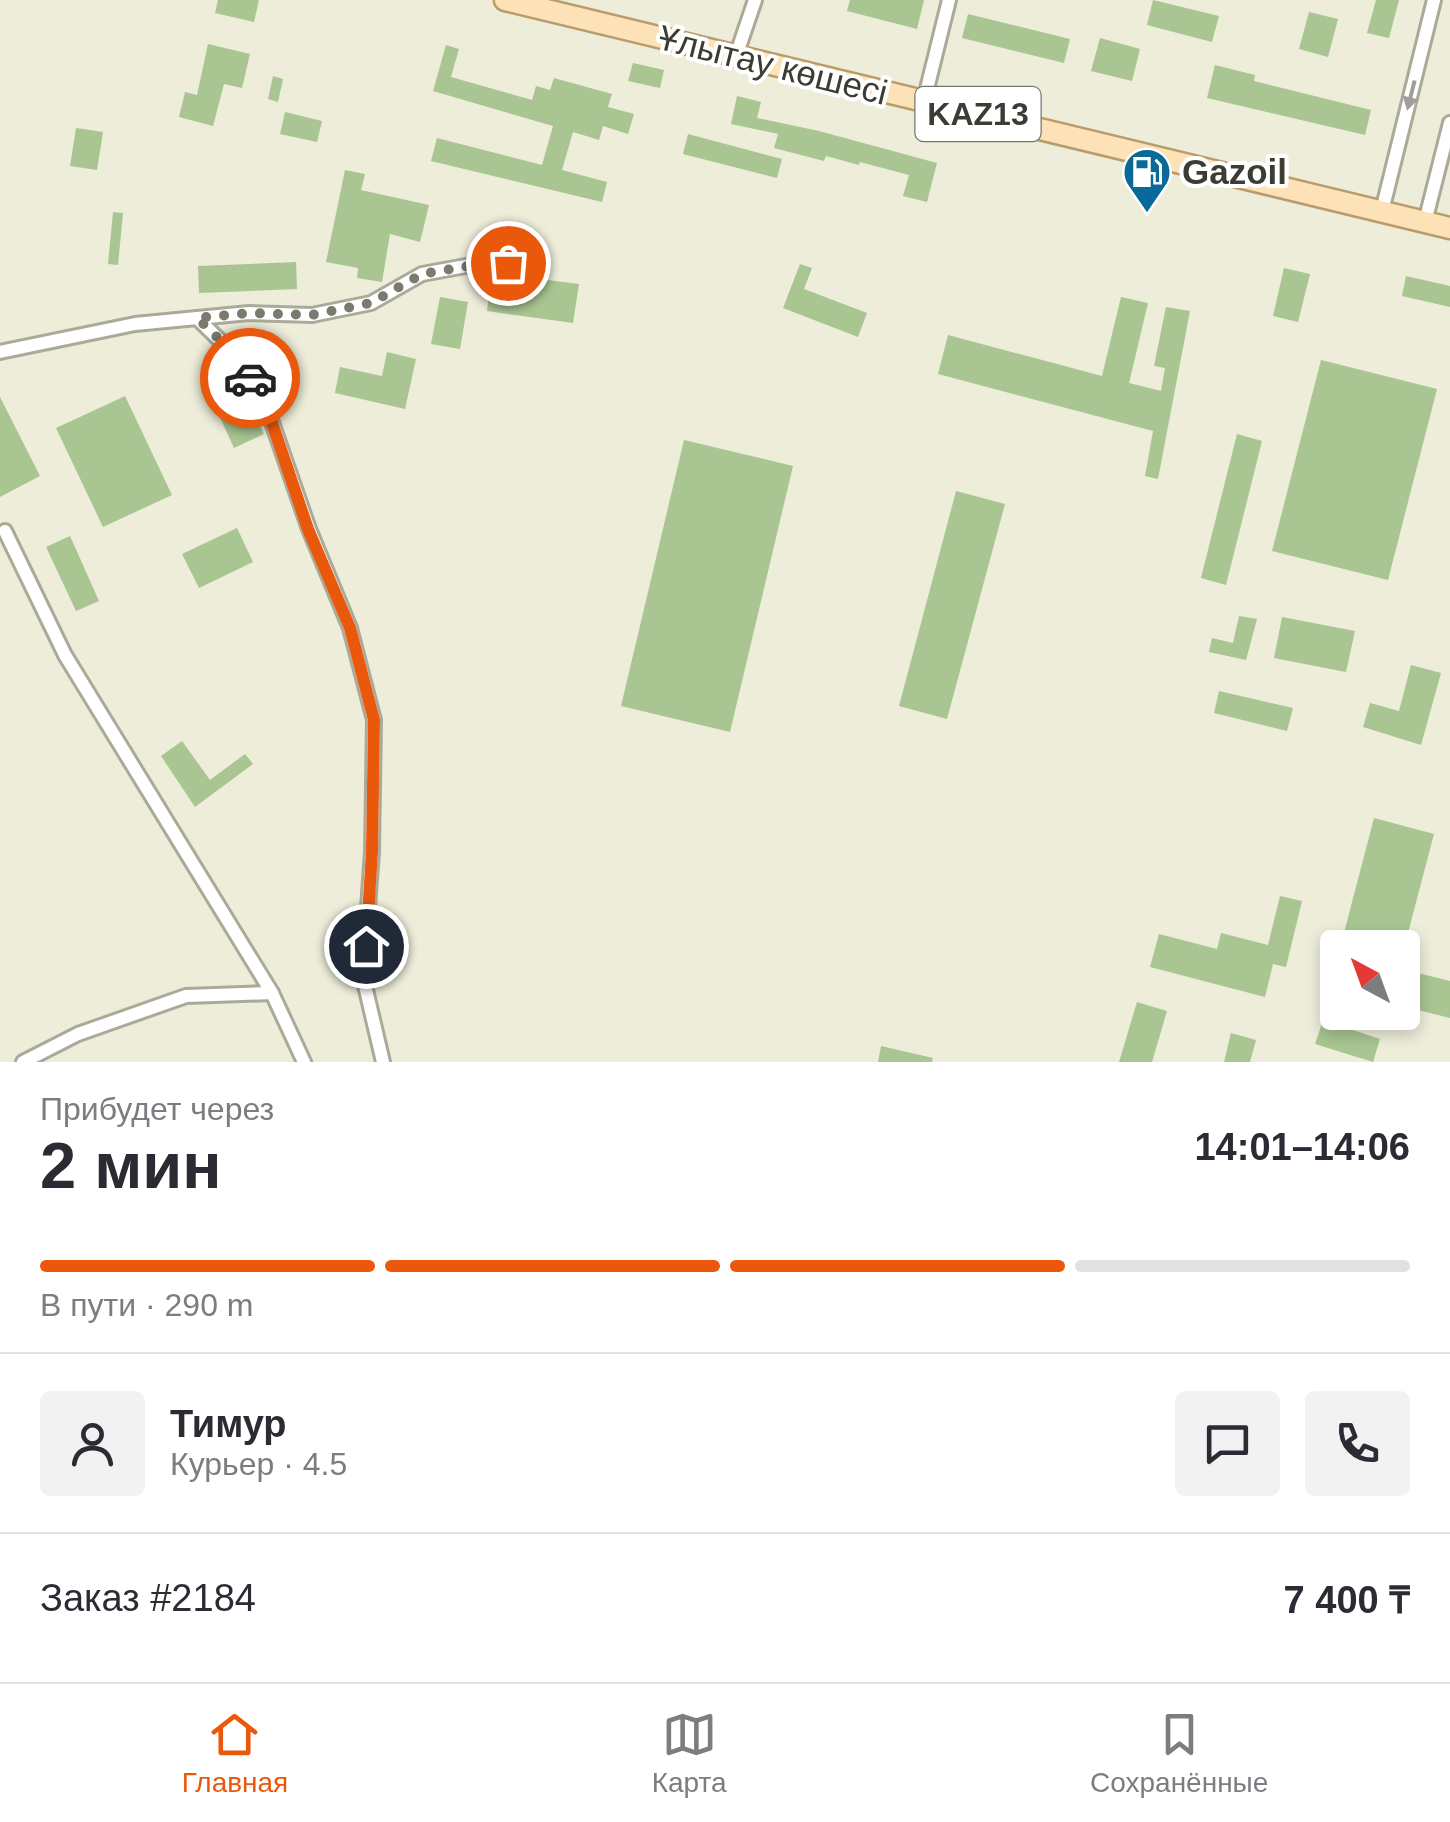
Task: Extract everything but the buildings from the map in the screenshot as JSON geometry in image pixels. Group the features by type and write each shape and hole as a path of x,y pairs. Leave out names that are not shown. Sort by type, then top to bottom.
{"main road":[{"name":"Ұлытау көшесі","path":"505,0 1450,228"}],"street":[{"path":"736,56 755,0"},
{"path":"924,101 948,0"},
{"path":"1382,212 1434,0"},
{"path":"1426,222 1450,123"},
{"path":"0,352 135,324 249,313 312,315 371,303 422,274 482,264 535,263"},
{"path":"197,318 239,358 267,408 308,529 350,628 374,720 372,852 363,977 383,1062"},
{"path":"4,531 66,654 272,994 304,1062"},
{"path":"23,1062 78,1034 186,996 272,994"}],"way so far":[{"path":"250,378 239,358 197,318 249,313 312,315 371,303 422,274 508,263"}],"place":[{"name":"Gazoil","path":"1147,214"}],"route":[{"path":"250,378 267,408 308,529 350,628 374,720 366,946"}]}
